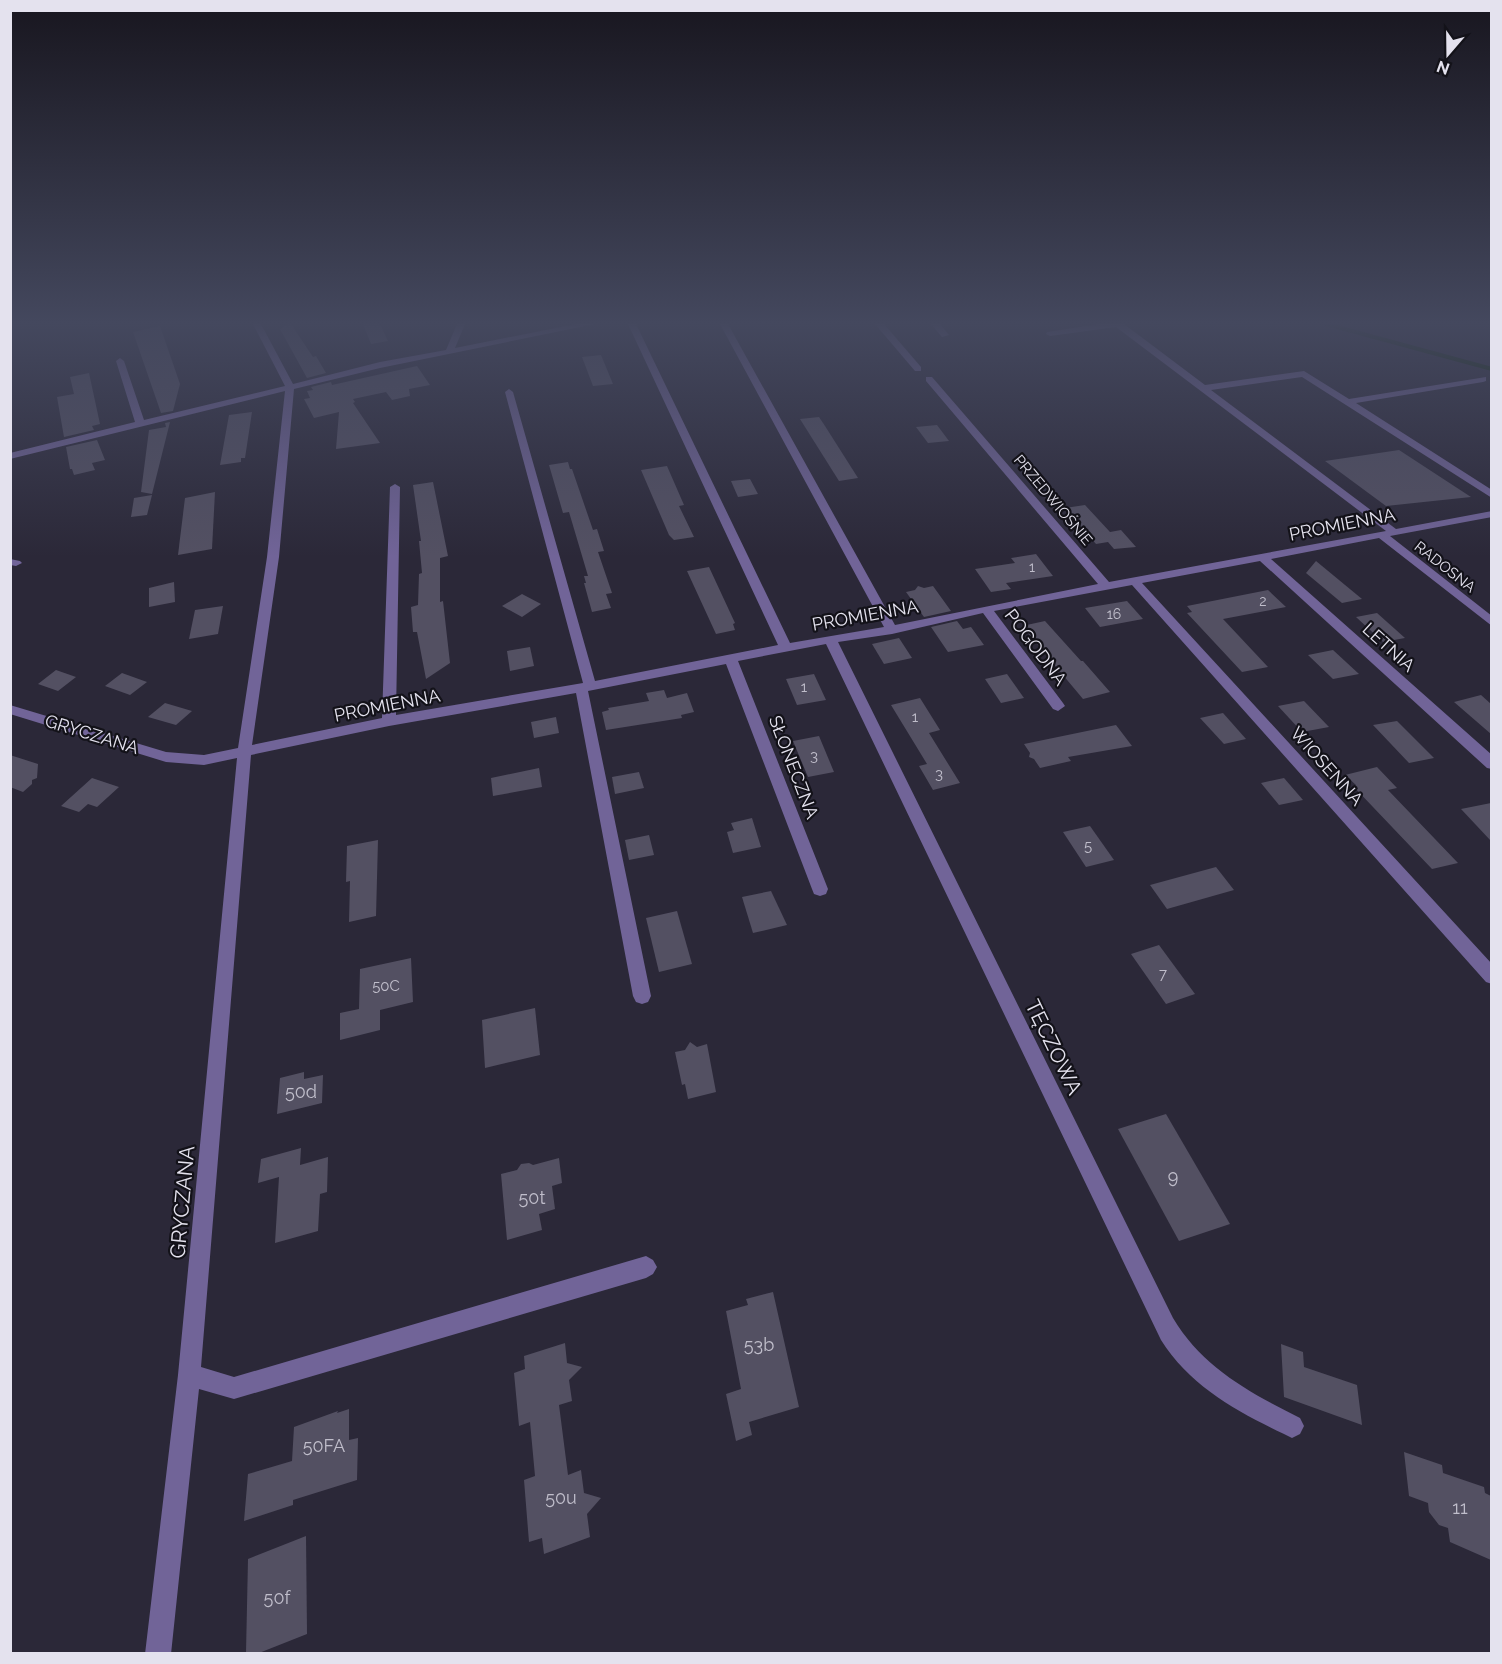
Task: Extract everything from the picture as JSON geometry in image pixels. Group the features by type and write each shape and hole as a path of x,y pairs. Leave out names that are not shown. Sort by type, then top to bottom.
{"street":[{"path":"133,402 140,423"},
{"path":"10,456 227,402"},
{"name":"GRYCZANA","path":"158,1653 189,1375 244,753 273,557 288,402"},
{"path":"511,402 585,687 642,996"},
{"path":"669,402 786,648"},
{"path":"767,402 892,630"},
{"name":"PRZEDWIOŚNIE","path":"947,402 1107,586"},
{"path":"1221,402 1394,532"},
{"path":"1347,402 1491,495"},
{"path":"389,721 395,487"},
{"name":"PROMIENNA","path":"244,753 389,721 585,687 830,639 892,630 986,609 1491,514"},
{"name":"RADOSNA","path":"1380,534 1491,622"},
{"name":"LETNIA","path":"1262,557 1491,764"},
{"name":"WIOSENNA","path":"1134,581 1491,977"},
{"name":"POGODNA","path":"986,609 1058,706"},
{"name":"TĘCZOWA","path":"830,639 1148,1292 1177,1344 1214,1383 1244,1403 1293,1426"},
{"name":"SŁONECZNA","path":"731,659 820,889"},
{"name":"GRYCZANA","path":"10,709 166,757 204,760 244,753"},
{"path":"189,1375 234,1388 646,1267"}],"building":[{"path":"58,402 95,402 100,424 92,426 94,430 64,437"},
{"path":"157,402 175,402 173,411 161,413"},
{"path":"305,402 355,402 353,403 380,443 336,449 339,412 314,418"},
{"path":"252,412 245,458 241,458 241,462 220,465 229,415"},
{"path":"819,417 858,478 839,481 800,419"},
{"path":"170,422 152,494 141,492 149,430 166,427 165,423"},
{"path":"937,425 949,441 928,443 916,427"},
{"path":"97,440 105,460 92,463 95,470 74,475 70,469 66,447"},
{"path":"1399,450 1471,497 1386,506 1325,461"},
{"path":"568,462 593,530 597,529 604,551 598,552 612,593 606,594 611,608 592,612 584,583 586,583 584,576 588,576 569,512 563,513 549,465"},
{"path":"667,466 684,505 679,506 694,537 674,540 669,535 641,470"},
{"path":"750,479 758,494 738,497 731,481"},
{"path":"433,482 448,556 440,558 440,602 443,601 450,663 426,679 417,632 413,632 411,607 418,605 419,574 422,573 419,541 421,541 413,485"},
{"path":"215,492 212,549 178,555 185,498"},
{"path":"152,495 147,515 131,517 134,498"},
{"path":"1085,505 1110,532 1121,530 1136,547 1114,549 1108,542 1096,544 1065,508"},
{"path":"1036,554 1053,576 1006,583 1011,589 991,592 975,569 1015,563 1011,558"},
{"path":"1316,561 1362,599 1342,603 1306,573"},
{"path":"709,567 735,623 733,624 735,630 716,634 687,571"},
{"path":"174,582 175,602 149,607 149,588"},
{"path":"918,586 924,588 933,586 951,611 924,617 906,592 915,590"},
{"path":"1268,590 1286,607 1223,619 1268,667 1242,672 1187,613 1192,612 1187,606"},
{"path":"522,594 541,604 522,617 502,606"},
{"path":"1127,601 1143,619 1100,627 1085,608"},
{"path":"223,606 218,634 189,639 195,610"},
{"path":"1377,613 1405,638 1383,642 1356,617"},
{"path":"957,621 963,629 971,627 984,645 948,652 931,627"},
{"path":"1045,621 1110,692 1083,699 1022,626"},
{"path":"899,638 912,658 884,664 872,644"},
{"path":"530,647 534,666 510,671 507,651"},
{"path":"1333,650 1359,674 1333,679 1308,655"},
{"path":"56,670 76,677 58,691 38,684"},
{"path":"122,673 147,682 130,695 105,686"},
{"path":"814,674 826,700 797,705 786,679"},
{"path":"1007,674 1024,698 1001,703 985,679"},
{"path":"664,690 667,698 687,693 694,712 681,715 682,718 606,730 602,712 609,710 608,708 649,701 646,693"},
{"path":"1481,695 1491,704 1491,734 1454,702"},
{"path":"920,698 940,730 929,733 960,783 933,790 919,766 927,764 891,705"},
{"path":"1304,701 1329,727 1302,732 1278,706"},
{"path":"165,703 192,711 176,725 148,717"},
{"path":"1223,713 1246,739 1224,744 1200,718"},
{"path":"556,717 559,733 534,738 531,722"},
{"path":"1397,721 1434,758 1409,763 1373,725"},
{"path":"1116,725 1132,746 1068,757 1071,761 1040,768 1034,759 1029,757 1030,753 1024,744"},
{"path":"819,736 834,772 808,777 793,741"},
{"path":"10,755 38,764 37,778 32,780 32,784 23,792 10,787"},
{"path":"1377,767 1397,788 1388,790 1458,863 1432,869 1345,775"},
{"path":"539,768 542,787 493,796 491,778"},
{"path":"639,772 644,788 615,794 612,777"},
{"path":"92,778 119,787 97,807 88,804 79,812 61,806"},
{"path":"1284,778 1303,800 1279,805 1261,783"},
{"path":"1491,803 1491,841 1461,809"},
{"path":"752,818 761,847 733,853 727,832 734,830 731,823"},
{"path":"1090,826 1114,860 1086,867 1063,832"},
{"path":"649,835 654,855 629,860 625,840"},
{"path":"378,840 376,916 349,922 350,881 346,882 347,846"},
{"path":"1216,867 1234,890 1167,909 1150,885"},
{"path":"771,891 787,925 753,933 742,897"},
{"path":"677,911 692,964 659,972 646,918"},
{"path":"1159,945 1195,994 1166,1004 1131,954"},
{"path":"411,958 413,1002 380,1010 380,1030 340,1040 340,1013 359,1009 360,969"},
{"path":"535,1008 540,1055 485,1068 482,1020"},
{"path":"690,1042 697,1047 707,1044 716,1092 688,1099 685,1084 682,1085 675,1052 685,1050"},
{"path":"304,1072 304,1079 323,1075 322,1103 277,1114 280,1078"},
{"path":"1166,1114 1230,1224 1179,1241 1118,1129"},
{"path":"301,1148 300,1165 328,1157 327,1192 320,1194 318,1231 275,1243 279,1177 258,1183 261,1159"},
{"path":"559,1158 562,1183 552,1186 555,1209 539,1214 542,1230 507,1240 501,1174 517,1170 521,1164 533,1165"},
{"path":"773,1292 799,1407 749,1422 752,1435 736,1441 726,1394 741,1389 726,1311 748,1305 746,1299"},
{"path":"565,1343 567,1363 582,1367 569,1380 572,1401 559,1405 568,1475 581,1470 584,1493 601,1498 587,1514 590,1537 544,1554 542,1538 529,1542 524,1480 535,1476 530,1422 519,1426 514,1373 525,1369 524,1356"},
{"path":"1281,1344 1303,1352 1304,1367 1357,1385 1362,1425 1284,1397"},
{"path":"349,1409 349,1440 358,1438 357,1480 293,1500 293,1505 244,1521 248,1474 292,1461 294,1427"},
{"path":"1404,1452 1442,1465 1443,1473 1484,1487 1485,1493 1491,1496 1491,1560 1450,1542 1448,1528 1439,1525 1429,1512 1428,1503 1409,1496"},
{"path":"306,1536 307,1634 259,1653 246,1653 248,1559"}]}
